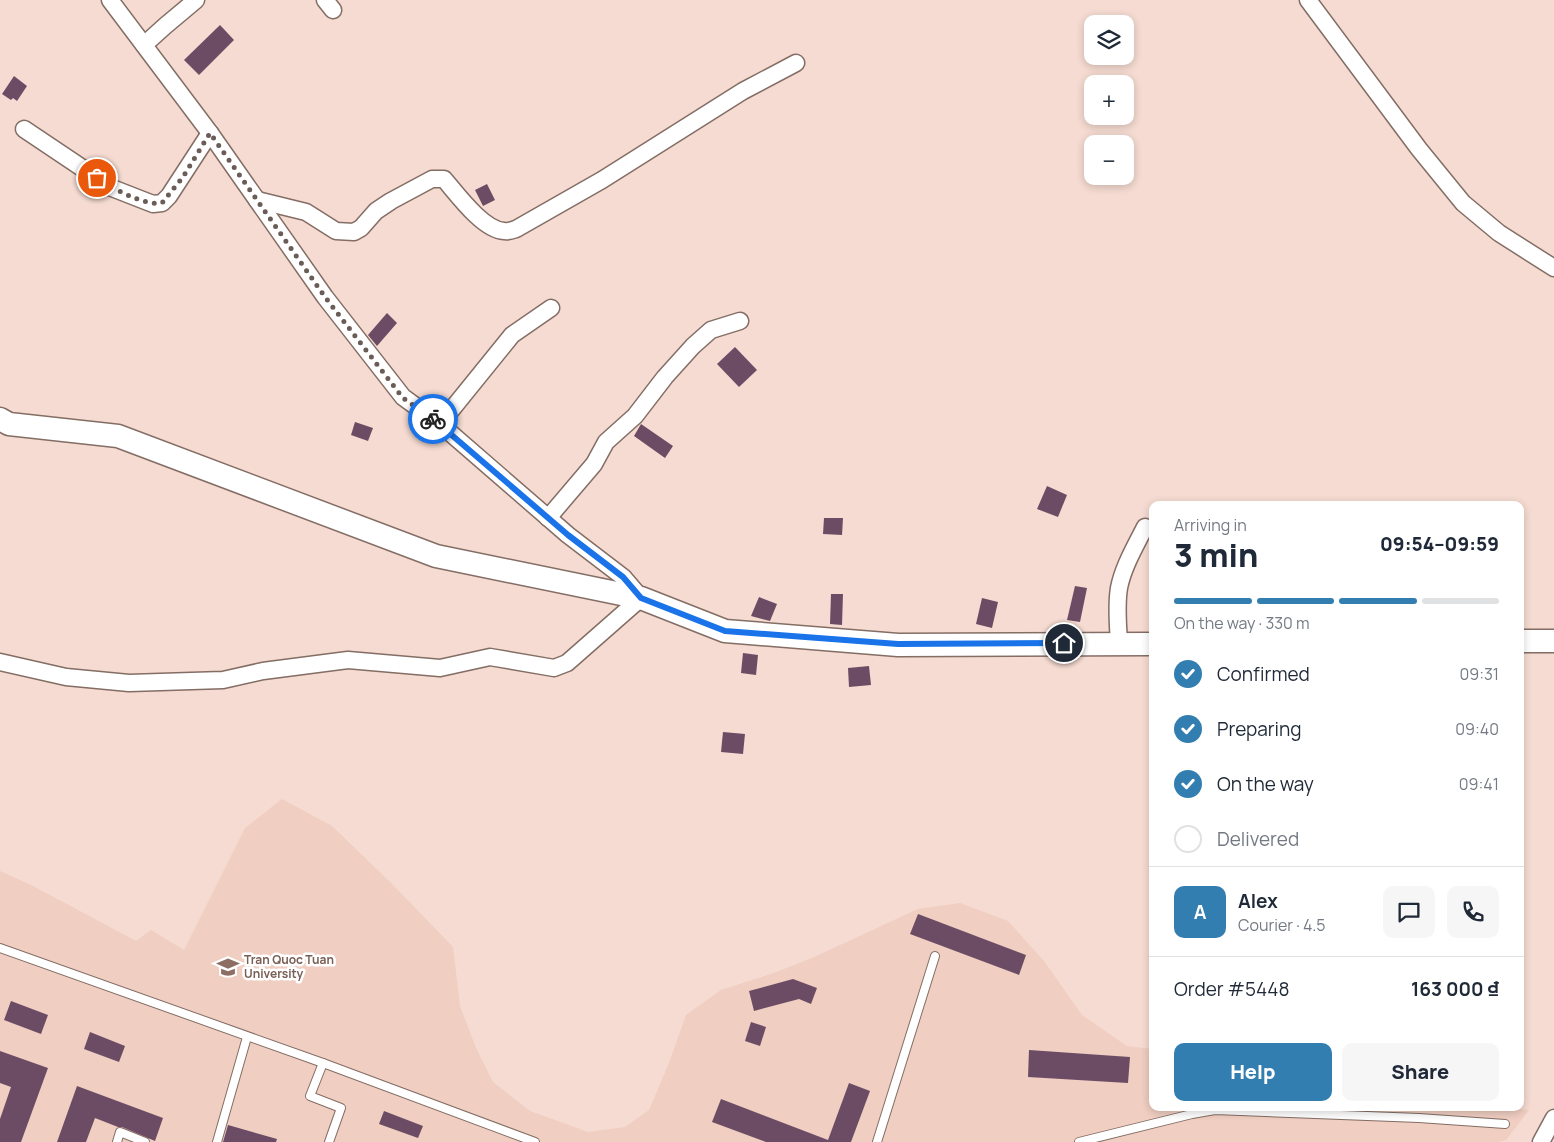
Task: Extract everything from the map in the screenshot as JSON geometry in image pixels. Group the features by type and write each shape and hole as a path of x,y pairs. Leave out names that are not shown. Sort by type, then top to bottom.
{"street":[{"path":"110,0 210,133 325,297 403,398 440,424 548,518 623,577 641,598"},
{"path":"144,45 196,0"},
{"path":"1308,0 1419,149 1463,203 1499,233 1554,268"},
{"path":"257,200 306,212 336,231 354,232 361,228 390,201 432,179 444,179 473,213 484,222 503,232 516,230 602,180 743,91 796,62"},
{"path":"24,129 112,188 153,204 162,203 169,196 210,133"},
{"path":"440,424 512,335 551,308"},
{"path":"548,518 594,464 606,442 635,416 665,377 693,346 711,330 740,320"},
{"path":"0,419 9,424 118,436 436,556 641,598 725,631 898,644 1149,644"},
{"path":"1119,643 1118,604 1120,586 1130,556 1145,528"},
{"path":"0,662 66,677 128,683 223,680 263,671 348,660 440,668 490,657 554,668 567,663 641,598"},
{"path":"1524,641 1554,641"},
{"path":"1541,1142 1554,1118"}],"lane":[{"path":"0,948 323,1063 522,1140 536,1142"},
{"path":"877,1142 935,956"},
{"path":"217,1142 247,1037"},
{"path":"323,1063 310,1096 341,1108 329,1142"},
{"path":"1079,1142 1209,1111"},
{"path":"1240,1111 1418,1118 1505,1124"},
{"path":"117,1142 120,1132 145,1142"}],"shaded area":[{"name":"Tran Quoc Tuan University","path":"282,799 332,826 453,947 460,1006 476,1048 493,1082 530,1111 588,1132 625,1127 649,1110 669,1063 686,1015 721,990 774,973 812,958 918,909 960,903 1008,921 1044,961 1082,1015 1127,1046 1149,1049 1149,1111 1529,1110 1506,1140 1498,1142 0,1142 0,871 33,886 136,941 151,930 184,950 245,828"}],"building":[{"path":"220,25 234,40 199,75 184,60"},
{"path":"14,76 27,86 17,101 13,98 11,100 2,94"},
{"path":"487,184 495,200 483,206 475,190"},
{"path":"387,313 397,323 377,346 368,335"},
{"path":"735,347 757,370 739,387 717,364"},
{"path":"355,422 373,428 368,441 351,435"},
{"path":"641,424 673,446 665,458 634,436"},
{"path":"1047,486 1067,495 1058,517 1037,509"},
{"path":"824,518 843,518 842,535 823,534"},
{"path":"1075,586 1087,588 1080,622 1067,620"},
{"path":"831,594 843,594 842,625 830,624"},
{"path":"759,597 777,604 770,621 751,616"},
{"path":"982,598 998,602 992,628 976,624"},
{"path":"743,653 758,655 756,675 741,673"},
{"path":"869,666 871,685 849,687 848,668"},
{"path":"723,732 745,734 743,754 721,752"},
{"path":"918,914 1026,955 1019,975 910,934"},
{"path":"793,979 817,988 811,1004 799,999 754,1011 749,991"},
{"path":"11,1001 48,1015 41,1034 4,1020"},
{"path":"751,1022 766,1027 760,1046 745,1041"},
{"path":"90,1032 125,1046 119,1062 84,1049"},
{"path":"1029,1050 1130,1057 1128,1083 1028,1077"},
{"path":"0,1051 48,1068 21,1142 0,1142 0,1119 11,1087 0,1083"},
{"path":"849,1083 870,1091 851,1142 766,1142 712,1122 721,1099 828,1140"},
{"path":"77,1086 163,1118 155,1141 95,1118 86,1142 57,1142"},
{"path":"384,1111 423,1126 418,1138 379,1124"},
{"path":"228,1125 277,1139 276,1142 223,1142"}],"way so far":[{"path":"97,178 112,188 153,204 162,203 183,177 210,133 325,297 403,398 433,419"}],"place":[{"name":"Tran Quoc Tuan University","path":"228,967"}],"route":[{"path":"433,419 568,535 623,577 641,598 725,631 898,644 1064,643"}]}
